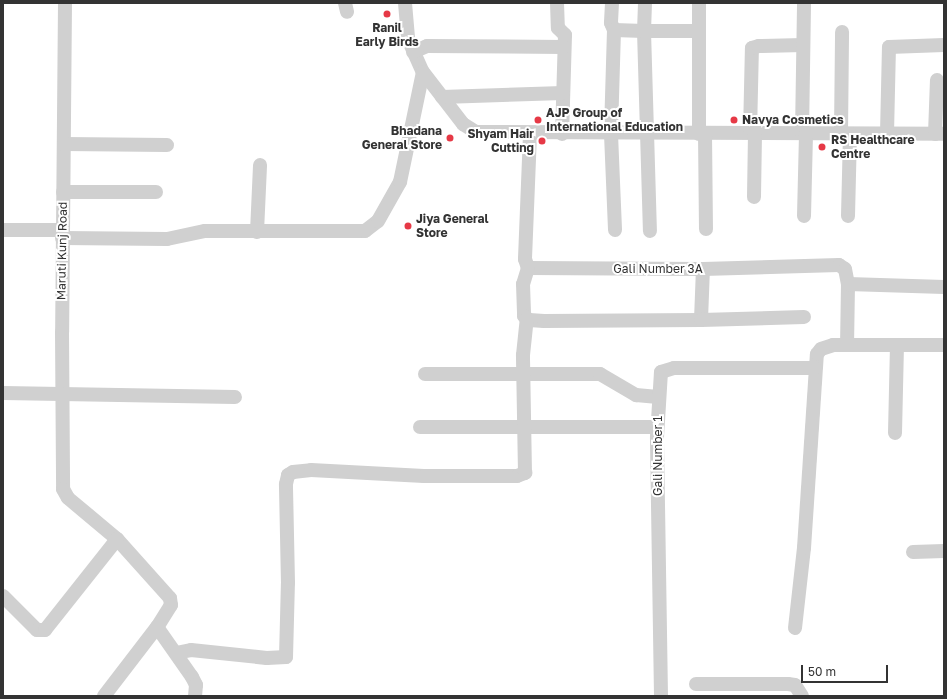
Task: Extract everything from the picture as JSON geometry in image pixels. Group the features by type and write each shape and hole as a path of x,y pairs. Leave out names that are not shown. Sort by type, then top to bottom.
{"street":[{"name":"Maruti Kunj Road","path":"65,3 62,234 62,484 68,498 117,539"},
{"path":"405,3 405,25 413,52 423,72 463,124 476,132 530,134 940,134 937,80"},
{"path":"557,3 558,28 564,33 562,134"},
{"path":"612,3 611,23 614,30 611,134 616,230"},
{"path":"645,3 644,30 646,134 650,231"},
{"path":"699,3 706,229"},
{"path":"804,3 804,216"},
{"path":"614,30 699,31"},
{"path":"842,32 848,216"},
{"path":"754,197 752,48 759,46 803,45"},
{"path":"887,134 889,47 944,45"},
{"path":"413,52 428,46 564,47"},
{"path":"3,230 167,239 205,231 360,232 375,225 395,193 404,172 423,72"},
{"path":"442,97 563,93"},
{"path":"176,653 191,650 267,658 286,657 288,583 286,484 288,475 293,472 521,475 526,470 523,375 526,319 524,312 523,284 528,268 525,259 530,134"},
{"path":"64,144 167,145"},
{"path":"257,232 260,165"},
{"path":"63,192 156,192"},
{"name":"Gali Number 3A","path":"528,268 703,269 839,265 845,269 848,284 847,345"},
{"path":"701,320 703,269"},
{"path":"848,284 944,287"},
{"path":"526,319 544,322 804,317"},
{"path":"795,628 810,470 816,358 821,349 847,345 944,345"},
{"path":"895,434 897,345"},
{"name":"Gali Number 1","path":"662,696 657,427 659,376 661,372 668,369 815,368"},
{"path":"425,374 600,374 636,395 658,397"},
{"path":"3,393 235,397"},
{"path":"420,428 657,427"},
{"path":"3,596 37,630 44,630 117,539 172,600 171,605 157,627 104,696"},
{"path":"913,552 944,551"},
{"path":"157,627 176,653 194,682 193,695"},
{"path":"696,684 788,684 795,685 802,696"}],"place":[{"name":"Ranil Early Birds","path":"387,14"},
{"name":"AJP Group of International Education","path":"538,120"},
{"name":"Navya Cosmetics","path":"734,120"},
{"name":"Bhadana General Store","path":"450,138"},
{"name":"Shyam Hair Cutting","path":"542,141"},
{"name":"RS Healthcare Centre","path":"822,147"},
{"name":"Jiya General Store","path":"408,226"}]}
